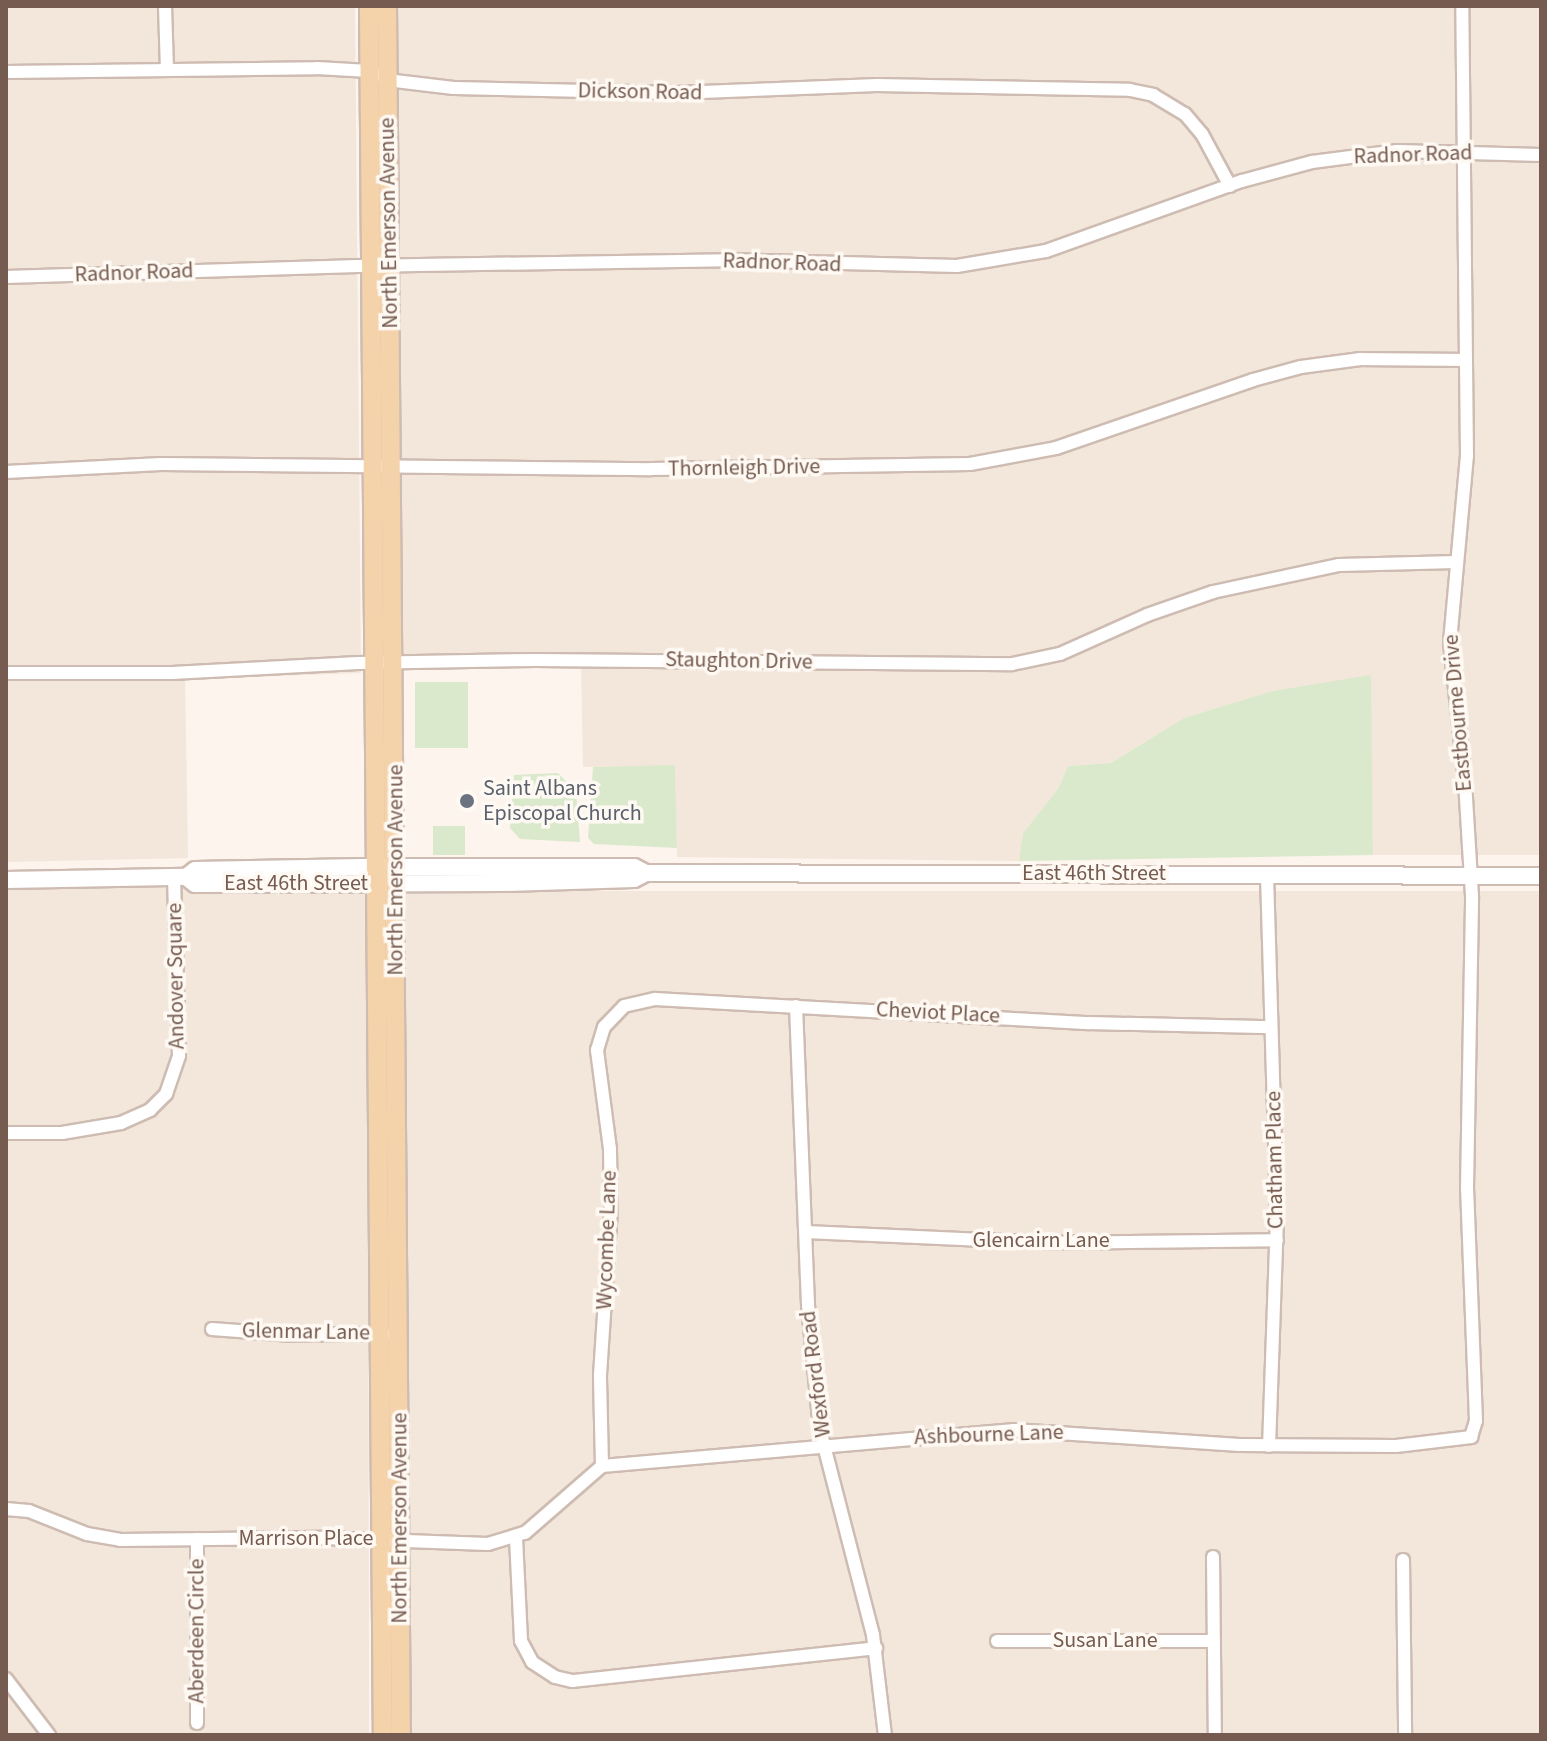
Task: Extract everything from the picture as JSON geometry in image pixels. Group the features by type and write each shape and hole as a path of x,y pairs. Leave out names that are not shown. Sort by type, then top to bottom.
{"main road":[{"name":"North Emerson Avenue","path":"369,6 369,71 380,266 387,875 390,1540 383,1735"},
{"name":"North Emerson Avenue","path":"380,266 388,80 387,6"},
{"name":"East 46th Street","path":"6,880 180,877 195,870 622,879 646,873 1541,876"},
{"name":"North Emerson Avenue","path":"390,1540 401,1735"}],"street":[{"path":"165,6 167,69"},
{"name":"Eastbourne Drive","path":"1462,6 1467,465 1450,651 1464,769 1470,876 1472,1005 1467,1174 1476,1421"},
{"name":"Dickson Road","path":"6,72 167,69 369,71 388,80 470,89 677,93 877,85 1130,90 1161,99 1185,114 1202,134 1230,186"},
{"name":"Radnor Road","path":"6,277 727,260 885,267 988,263 1046,251 1299,164 1357,155 1462,152 1541,155"},
{"name":"Thornleigh Drive","path":"6,472 161,464 651,469 970,464 1056,448 1253,380 1301,367 1360,359 1466,360"},
{"name":"Staughton Drive","path":"6,673 172,673 385,663 631,660 1012,664 1060,654 1147,615 1213,592 1339,565 1456,562"},
{"name":"Chatham Place","path":"1267,875 1277,1240 1269,1446"},
{"name":"Andover Square","path":"6,1133 62,1133 121,1123 150,1110 166,1094 179,1056 180,877"},
{"name":"Cheviot Place","path":"610,1019 628,1004 651,999 1089,1023 1271,1027"},
{"name":"Wexford Road","path":"796,1006 809,1319 825,1446 876,1648 885,1735"},
{"name":"Wycombe Lane","path":"602,1466 600,1375 611,1208 610,1149 596,1054 600,1036 610,1019"},
{"name":"Glencairn Lane","path":"806,1232 1045,1243 1277,1240"},
{"name":"Glenmar Lane","path":"212,1329 280,1334 390,1334"},
{"name":"Ashbourne Lane","path":"602,1466 1014,1430 1269,1446 1446,1443 1471,1437 1476,1421"},
{"path":"602,1466 516,1538 521,1641 532,1662 555,1677 573,1681 876,1648"},
{"name":"Marrison Place","path":"6,1509 29,1511 106,1538 390,1540 488,1544 516,1538"},
{"name":"Aberdeen Circle","path":"197,1539 197,1723"},
{"path":"1213,1557 1215,1735"},
{"path":"1403,1560 1405,1735"},
{"name":"Susan Lane","path":"997,1641 1214,1641"},
{"path":"6,1679 49,1735"}],"shaded area":[{"path":"6,6 355,6 361,673 185,679 188,858 6,862"},
{"path":"393,6 1541,6 1541,855 1373,855 1370,676 1272,691 1184,718 1111,763 1068,766 1058,789 1023,833 1019,861 677,857 675,766 583,767 581,656 403,658"},
{"path":"6,889 368,890 369,1735 6,1735"},
{"path":"406,891 1541,891 1541,1735 406,1735"}],"green space":[{"path":"1371,675 1373,855 1019,861 1023,833 1058,789 1068,766 1111,763 1184,718 1272,691"},
{"path":"415,682 468,682 468,748 415,748"},
{"path":"675,765 677,848 594,844 588,838 593,767"},
{"path":"558,773 576,792 580,842 520,839 510,828 514,775"},
{"path":"433,826 465,826 465,855 433,855"}],"place":[{"name":"Saint Albans Episcopal Church","path":"467,801"}]}
